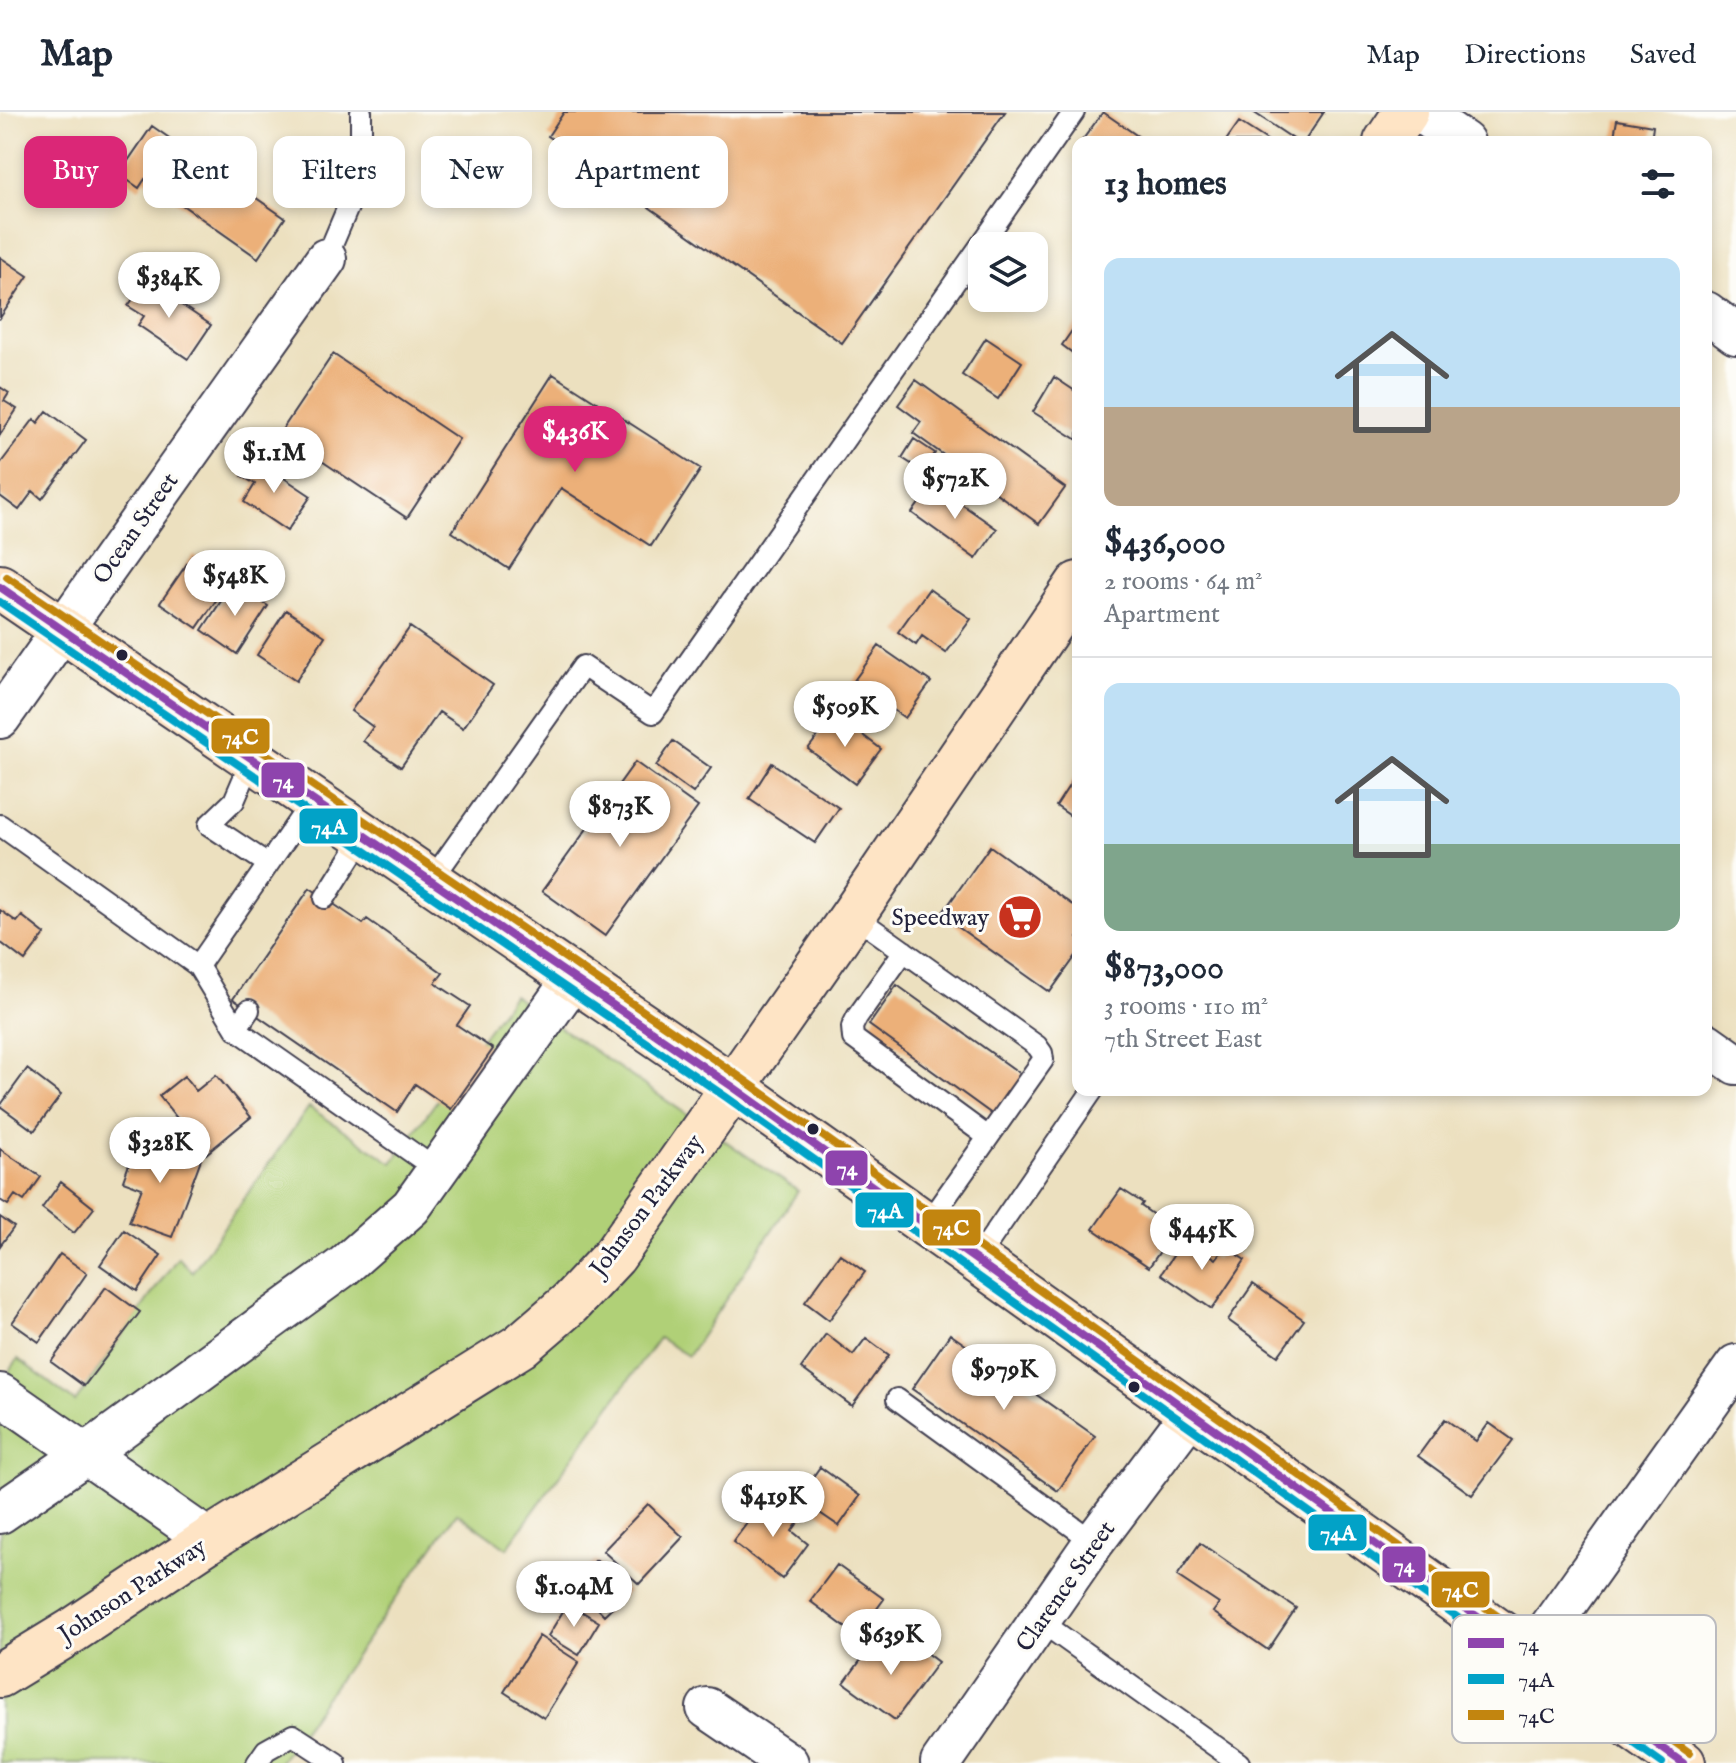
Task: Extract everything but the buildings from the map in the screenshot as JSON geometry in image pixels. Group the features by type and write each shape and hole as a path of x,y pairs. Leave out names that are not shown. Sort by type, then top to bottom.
{"street":[{"path":"1390,136 1406,112"},
{"path":"1421,112 1455,136"},
{"name":"Ocean Street","path":"0,718 326,259"},
{"path":"1712,316 1736,334"},
{"path":"0,587 733,1087 1474,1615"},
{"name":"Johnson Parkway","path":"0,1675 520,1346 570,1303 614,1256 1072,600"},
{"path":"0,1513 344,1266 411,1207 573,979"},
{"path":"1712,1047 1736,1064"},
{"path":"1558,1615 1736,1365"},
{"path":"0,1394 209,1540"},
{"name":"Clarence Street","path":"941,1763 1094,1542 1192,1412"},
{"path":"707,1708 788,1763"},
{"path":"1655,1743 1683,1763"}],"lane":[{"path":"326,259 357,186 361,166 361,112"},
{"path":"431,881 583,666 653,713 1074,112"},
{"path":"252,759 234,801 209,825 268,864"},
{"path":"198,966 312,801"},
{"path":"0,825 198,966 236,1029 437,1170"},
{"path":"325,898 364,836"},
{"path":"853,915 1037,1046 1042,1053 1043,1060 927,1224"},
{"path":"904,951 857,1017 852,1027 853,1038 988,1137"},
{"path":"236,1029 249,1010"},
{"path":"977,1259 1089,1096"},
{"path":"897,1399 1094,1542"},
{"path":"1040,1621 1239,1763"},
{"path":"257,1763 266,1750 293,1735 336,1763"}],"green space":[{"path":"513,995 798,1191 688,1356 659,1338 507,1548 457,1513 279,1763 0,1763 0,1384 18,1359 75,1402 178,1257 192,1272 309,1107 392,1163"}],"transit line":[{"name":"74C","path":"7,577 740,1077 1496,1615"},
{"name":"74","path":"0,587 733,1087 1475,1615"},
{"name":"74A","path":"0,602 726,1097 1454,1615"},
{"name":"74A","path":"1634,1743 1662,1763"},
{"name":"74","path":"1655,1743 1683,1763"},
{"name":"74C","path":"1676,1743 1690,1753"}],"place":[{"name":"Speedway","path":"1020,917"}]}
